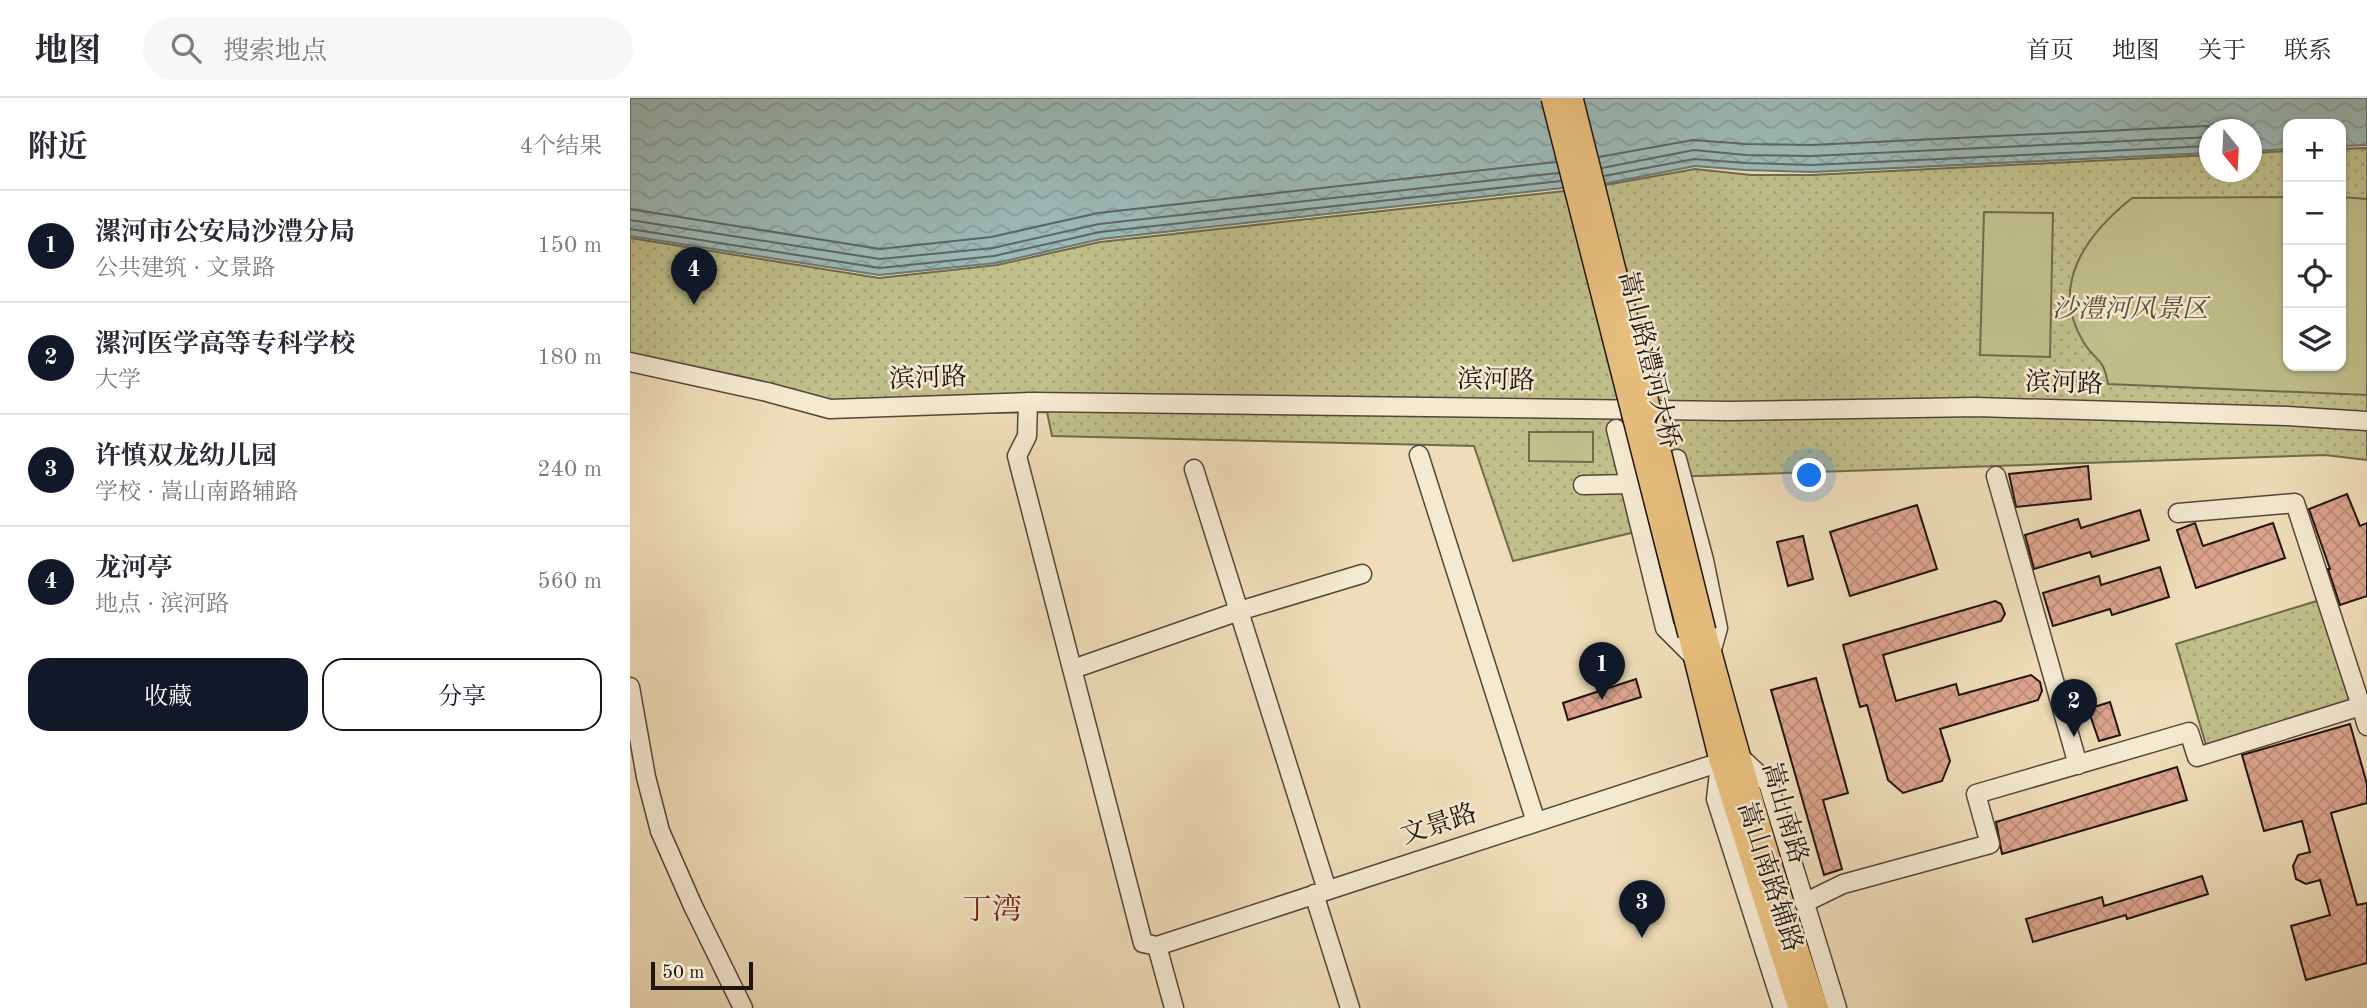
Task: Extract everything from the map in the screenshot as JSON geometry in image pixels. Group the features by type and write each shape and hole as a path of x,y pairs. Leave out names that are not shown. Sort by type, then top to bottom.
{"main road":[{"name":"嵩山路澧河大桥","path":"1552,98 1697,633"},
{"name":"嵩山路澧河大桥","path":"1572,98 1697,633"},
{"name":"嵩山南路","path":"1697,633 1799,1008"},
{"name":"嵩山南路","path":"1729,758 1817,1008"}],"street":[{"name":"滨河路","path":"630,362 767,392 830,409 1028,402 1730,411 1976,407 2287,416 2367,421"},
{"path":"1028,402 1027,436 1017,456 1143,943 1157,946 1174,1008"},
{"path":"1616,429 1665,628 1702,655 1718,628 1704,560 1677,459"},
{"path":"1419,455 1536,821"},
{"path":"1195,469 1320,892 1350,1008"},
{"path":"1996,476 2078,765"},
{"path":"1583,485 1630,484"},
{"path":"2178,513 2295,503 2367,726"},
{"path":"1073,669 1239,611 1362,574"},
{"path":"630,687 646,777 660,831 743,1008"},
{"path":"1804,903 1843,884 1990,844 1976,794 2189,732 2197,757 2361,706"},
{"name":"文景路","path":"1157,946 1729,758"},
{"name":"嵩山南路辅路","path":"1783,1008 1716,799 1729,758 1768,783 1837,1008"}],"green space":[{"name":"沙澧河风景区","path":"2367,148 2367,460 2325,455 1637,478 1652,528 1513,561 1474,446 1052,436 1047,412 823,417 630,356 630,238 879,278 997,265 1100,242 1583,189 1695,169 1751,175 1812,175 2199,156 2199,182 2262,182 2262,152 2283,151 2283,371 2346,371 2346,149"},
{"name":"沙澧河风景区","path":"2283,197 2283,371 2346,371 2346,197 2367,199 2367,395 2108,384 2101,364 2084,343 2074,322 2070,301 2072,281 2088,244 2100,228 2132,198"},
{"path":"1984,212 2053,213 2050,357 1980,355"},
{"path":"1529,432 1593,432 1593,462 1529,461"},
{"path":"2320,600 2351,701 2206,745 2176,644"}],"water":[{"path":"630,98 2367,98 2367,145 2346,146 2346,119 2283,119 2283,149 2262,150 2262,119 2199,119 2199,153 1812,172 1695,166 1608,183 1101,239 996,263 879,275 630,236"}],"building":[{"path":"2088,466 2091,499 2016,507 2009,474"},
{"path":"2347,494 2360,526 2367,523 2367,596 2340,605 2309,509"},
{"path":"1917,505 1937,569 1850,596 1830,532"},
{"path":"2140,510 2149,540 2092,557 2090,552 2034,569 2025,535 2078,519 2081,528"},
{"path":"2195,523 2203,546 2273,523 2285,558 2196,588 2177,530"},
{"path":"1803,536 1813,579 1788,586 1777,542"},
{"path":"2160,567 2169,597 2112,615 2110,609 2053,626 2043,593 2099,576 2101,585"},
{"path":"1995,601 2001,604 2005,614 2001,621 1883,655 1896,701 1956,684 1959,695 2031,675 2040,682 2042,691 2038,700 1940,729 1950,761 1942,781 1903,793 1888,780 1867,705 1860,707 1843,645"},
{"path":"1816,678 1848,793 1823,800 1842,869 1824,875 1771,690"},
{"path":"1636,679 1641,697 1568,720 1563,703"},
{"path":"2110,702 2120,735 2099,741 2088,709"},
{"path":"2350,724 2367,784 2367,803 2331,813 2357,905 2367,903 2367,963 2306,980 2291,926 2330,915 2320,880 2306,884 2296,879 2293,866 2298,855 2310,852 2302,821 2264,831 2242,755"},
{"path":"2177,767 2187,800 2002,854 1996,822"},
{"path":"2202,876 2208,894 2127,919 2126,915 2033,942 2026,919 2102,897 2104,906"}],"place":[{"name":"龙河亭","path":"694,305"},
{"name":"漯河市公安局沙澧分局","path":"1602,700"},
{"name":"漯河医学高等专科学校","path":"2074,737"},
{"name":"许慎双龙幼儿园","path":"1642,938"}],"district":[{"name":"丁湾","path":"992,911"}]}
